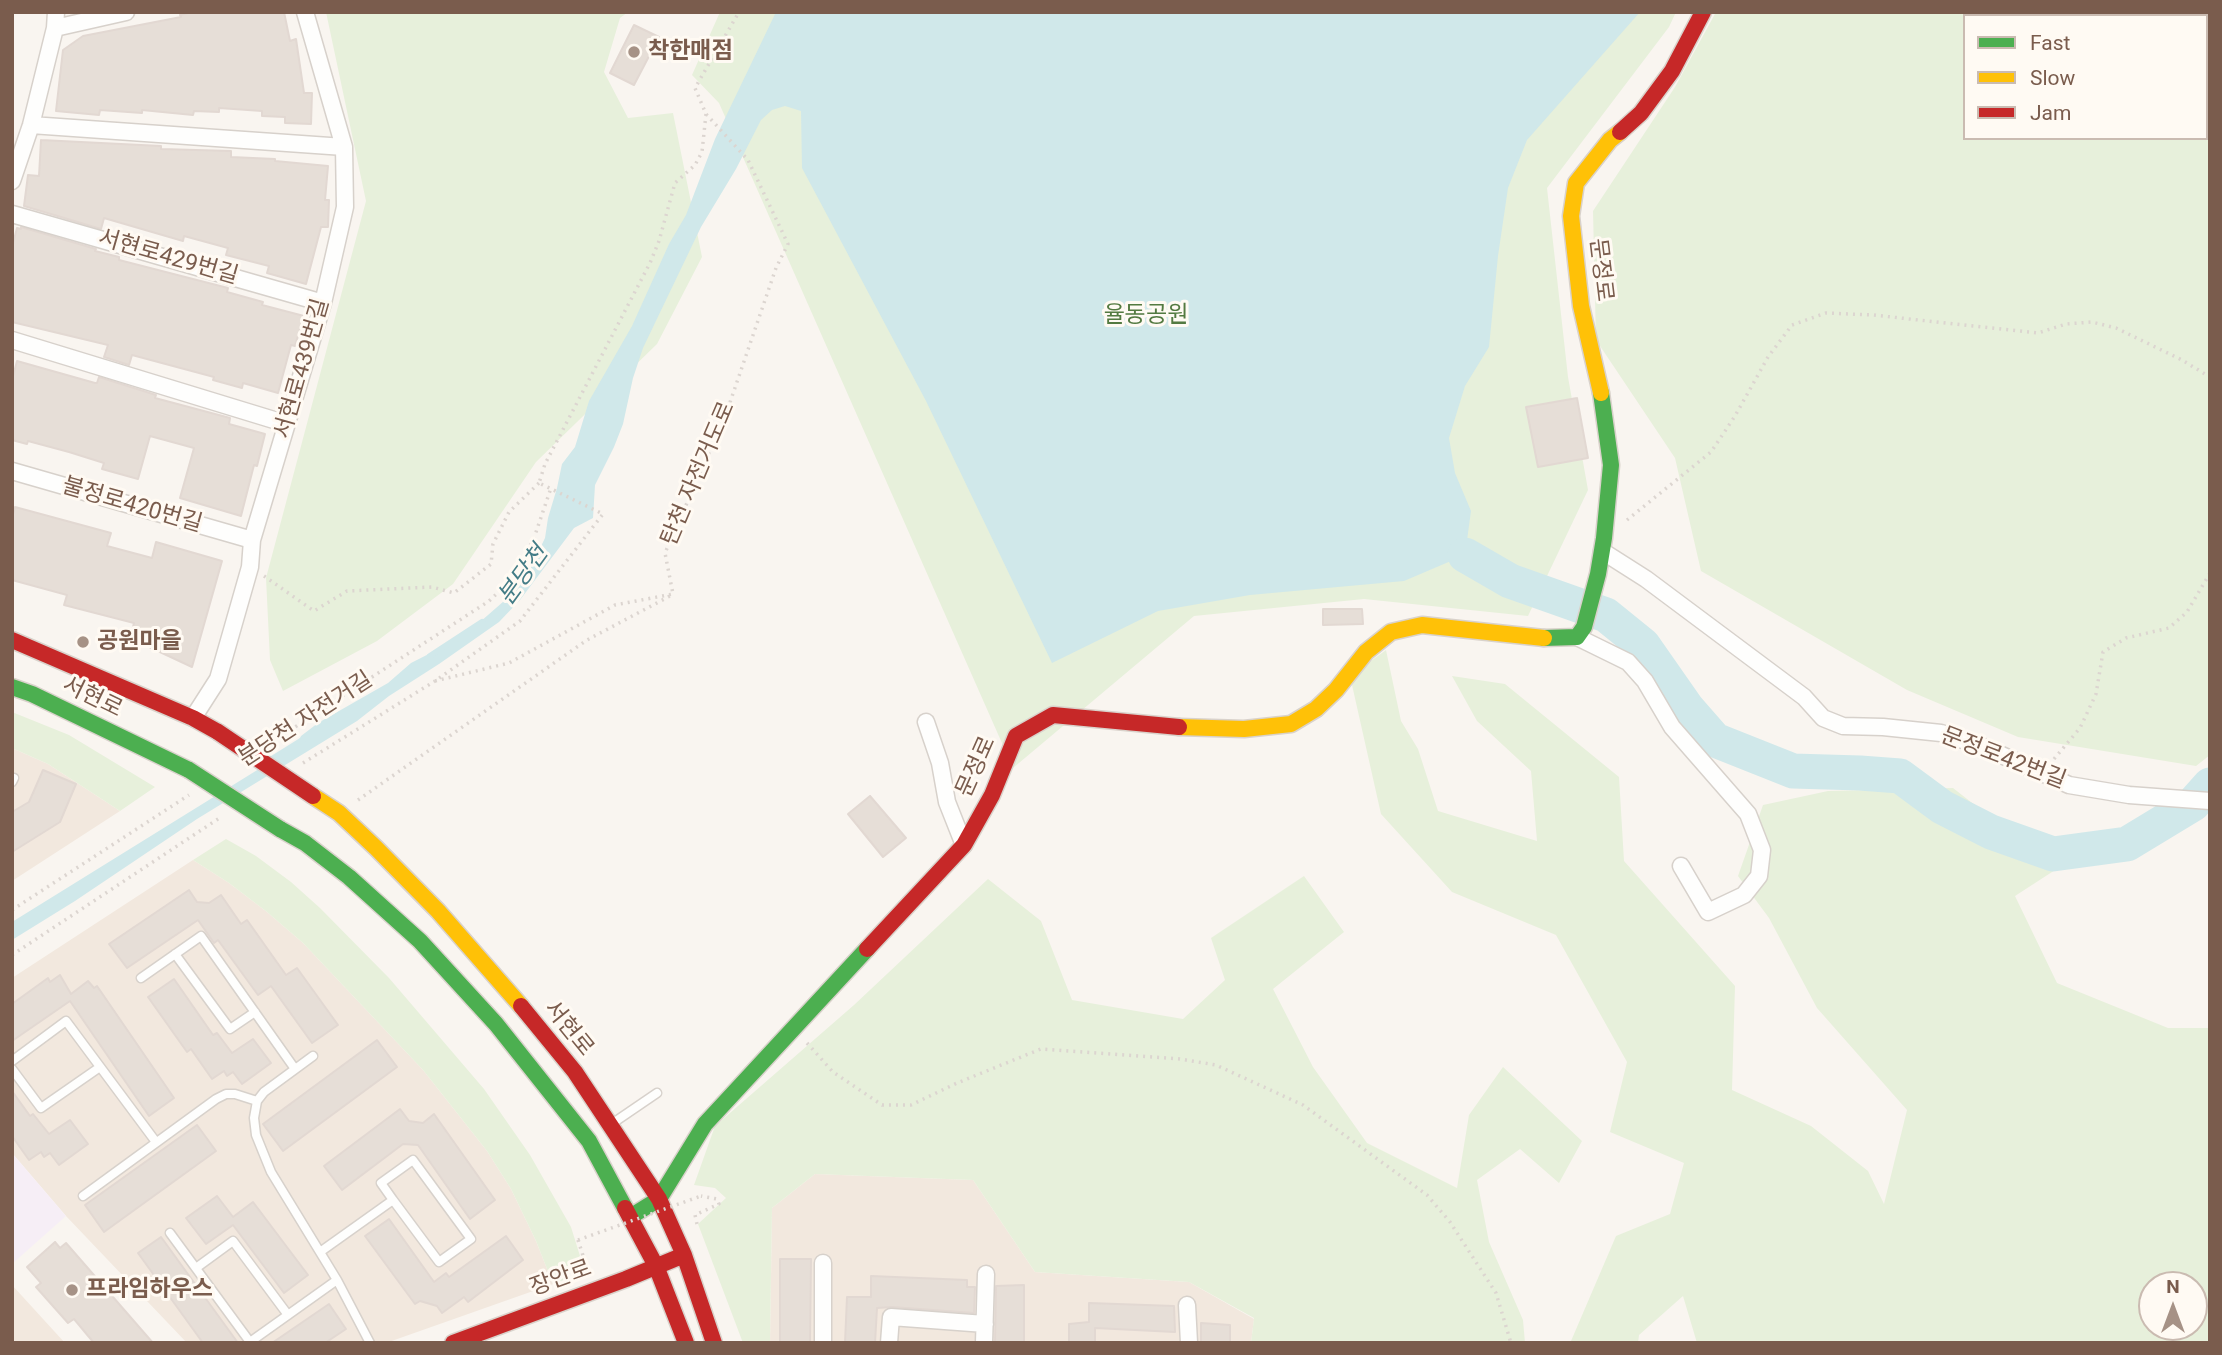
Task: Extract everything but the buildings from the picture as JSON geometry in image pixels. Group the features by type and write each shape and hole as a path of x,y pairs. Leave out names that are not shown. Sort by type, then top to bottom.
{"street":[{"path":"12,181 31,125 55,20 127,12"},
{"name":"서현로439번길","path":"193,718 218,679 250,567 252,540 323,303 345,207 344,148 305,12"},
{"name":"문정로","path":"630,1217 659,1199 705,1124 964,845 992,795 1016,736 1053,715 1178,727 1244,729 1291,724 1316,709 1336,690 1366,652 1391,632 1422,625 1553,639 1581,632 1598,574 1611,466 1604,408 1581,306 1571,216 1576,183 1610,139 1641,113 1672,71 1703,12"},
{"path":"31,125 344,148"},
{"name":"서현로429번길","path":"12,214 323,303"},
{"path":"12,340 287,424"},
{"name":"불정로420번길","path":"12,471 252,540"},
{"name":"문정로42번길","path":"1603,545 1804,698 1823,718 1843,726 1941,733 1979,745 2069,785 2129,795 2210,801"},
{"path":"1581,632 1628,662 1645,681 1672,727 1748,814 1762,849 1759,876 1744,895 1708,912 1681,866"},
{"name":"서현로","path":"12,640 193,718 218,732 339,813 429,901 513,996 575,1072 659,1199 684,1255 714,1343"},
{"name":"서현로","path":"12,687 32,694 189,770 305,843 349,877 421,941 496,1024 589,1141 630,1217"},
{"path":"926,722 940,763 947,802 964,845"},
{"path":"630,1217 656,1266 686,1343"},
{"name":"장안로","path":"453,1343 684,1255"},
{"path":"823,1263 823,1343"},
{"path":"985,1343 986,1274"},
{"path":"1186,1305 1189,1343"},
{"path":"888,1343 891,1317 985,1324"}],"lane":[{"path":"141,978 201,936 295,1069"},
{"path":"175,954 230,1029 255,1012"},
{"path":"12,1061 66,1021 156,1142"},
{"path":"313,1056 264,1092 257,1101 254,1118 256,1135 261,1152 281,1190 337,1280 370,1343"},
{"path":"12,1069 41,1108 100,1067"},
{"path":"610,1124 657,1093"},
{"path":"83,1196 215,1099 226,1094 235,1094 257,1101"},
{"path":"413,1160 471,1239 439,1262 393,1199 381,1183 413,1160"},
{"path":"320,1252 393,1199"},
{"path":"170,1233 250,1342 337,1280"},
{"path":"196,1268 233,1241 288,1315"}],"path":[{"path":"250,567 314,611 347,591 432,587 454,593 491,564 493,544 509,512 539,483 545,464 650,263 675,184 695,165 702,152 706,114 695,88 739,12"},
{"name":"탄천 자전거도로","path":"673,594 665,553 726,414 776,268 788,244 748,160 706,114"},
{"path":"1603,545 1711,452 1768,357 1792,325 1826,313 1873,315 2038,332 2066,324 2092,322 2116,328 2182,360 2210,377"},
{"path":"539,483 603,514 520,621 435,681 509,663 615,605 673,594"},
{"name":"분당천 자전거길","path":"268,744 489,601 521,565 534,538 551,488"},
{"path":"2042,773 2080,728 2096,695 2104,652 2126,638 2169,628 2187,611 2210,573"},
{"path":"339,813 587,640 673,594"},
{"path":"12,910 198,789"},
{"path":"793,1028 833,1072 882,1105 911,1105 1041,1049 1180,1059 1216,1065 1303,1105 1427,1195 1450,1222 1496,1293 1511,1343"},
{"path":"595,1291 578,1240 701,1196 717,1199 719,1203 695,1215"}],"shaded area":[{"path":"12,748 48,764 120,811 12,881"},
{"path":"193,860 229,883 303,943 423,1070 487,1151 511,1189 553,1284 386,1343 187,1343 66,1216 12,1153 12,978"},
{"path":"12,1153 66,1216 12,1264"},
{"path":"815,1174 973,1180 1035,1272 1189,1282 1254,1319 1251,1343 770,1343 772,1208"},
{"path":"12,1285 65,1343 12,1343"}],"green space":[{"path":"326,12 628,12 620,18 604,72 628,118 673,113 702,257 657,344 536,462 453,584 377,641 283,691 270,660 266,578 366,201"},
{"name":"율동공원","path":"720,12 1676,12 1669,27 1547,188 1568,377 1588,490 1528,616 1364,599 1194,616 1013,768 719,103 692,75"},
{"path":"1716,12 2210,12 2210,755 2196,766 2018,737 1907,690 1701,571 1675,458 1596,340 1593,211 1675,87"},
{"path":"1386,650 1401,721 1418,749 1438,811 1537,841 1531,771 1477,721 1452,676 1505,684 1619,777 1624,861 1735,986 1732,1090 1811,1126 1868,1171 1884,1204 1907,1110 1817,1008 1769,918 1738,876 1763,805 1828,791 1953,788 2026,845 2086,850 2015,896 2057,983 2168,1028 2210,1028 2210,1343 1697,1343 1683,1296 1639,1335 1638,1343 1572,1343 1616,1236 1670,1214 1684,1163 1610,1132 1627,1062 1556,935 1452,892 1381,814 1350,676"},
{"path":"12,712 69,735 155,787 120,811 48,764 12,748"},
{"path":"226,839 256,856 320,908 389,978 484,1089 530,1155 571,1227 580,1256 566,1279 553,1284 511,1189 487,1151 423,1070 303,943 229,883 193,860"},
{"path":"1304,876 1344,932 1273,989 1313,1067 1367,1143 1457,1188 1469,1115 1503,1067 1582,1141 1559,1183 1520,1149 1477,1180 1489,1242 1523,1320 1525,1343 1251,1343 1254,1318 1189,1282 1035,1272 973,1180 815,1174 772,1208 770,1343 743,1343 698,1224 726,1198 715,1188 694,1185 715,1126 854,1005 988,879 1041,921 1072,1000 1183,1019 1225,980 1211,938"}],"water":[{"name":"율동공원","path":"776,12 1640,12 1527,140 1508,188 1489,347 1465,386 1449,438 1455,473 1471,511 1465,555 1404,581 1250,595 1158,611 1052,663 926,401 802,168 801,111 785,106 772,110 761,120 736,169 701,227 643,348 623,424 595,485 593,518 574,528 520,600 499,622 389,696 357,721 197,819 12,940 12,922 296,746 301,736 318,723 388,683 411,663 464,636 512,594 528,573 545,538 562,464 575,447 589,401 632,326 669,244 686,215 715,139"}],"waterway":[{"path":"1465,555 1510,581 1606,615 1643,645 1687,708 1715,740 1793,771 1900,776 1942,807 1991,832 2053,854 2127,844 2193,804 2210,785"},
{"name":"분당천","path":"430,656 482,622"},
{"name":"분당천","path":"272,759 304,739"}],"traffic: fast":[{"path":"1544,638 1577,637 1584,627 1598,574 1611,465 1601,393"},
{"path":"12,687 32,694 189,770"},
{"path":"189,770 280,829"},
{"path":"280,829 305,843 349,877 420,941 496,1024 589,1141 625,1208"},
{"path":"630,1217 659,1199 705,1124 867,949"}],"traffic: slow":[{"path":"1601,393 1581,306 1571,216 1576,183 1610,140 1620,132"},
{"path":"1179,727 1244,729 1291,724 1316,709 1336,690 1366,652 1391,632 1422,625 1544,638"},
{"path":"313,796 339,813 376,848 438,911 521,1006"}],"traffic: jam":[{"path":"1620,132 1641,113 1672,71 1703,12"},
{"path":"12,640 193,718 218,732"},
{"path":"867,949 964,845 992,795 1016,736 1053,715 1179,727"},
{"path":"218,732 313,796"},
{"path":"521,1006 575,1072 659,1199 684,1255 714,1343"},
{"path":"625,1208 656,1266 686,1343"},
{"path":"453,1343 684,1255"}],"place":[{"name":"착한매점","path":"634,52"},
{"name":"공원마을","path":"83,642"},
{"name":"프라임하우스","path":"72,1290"}]}
